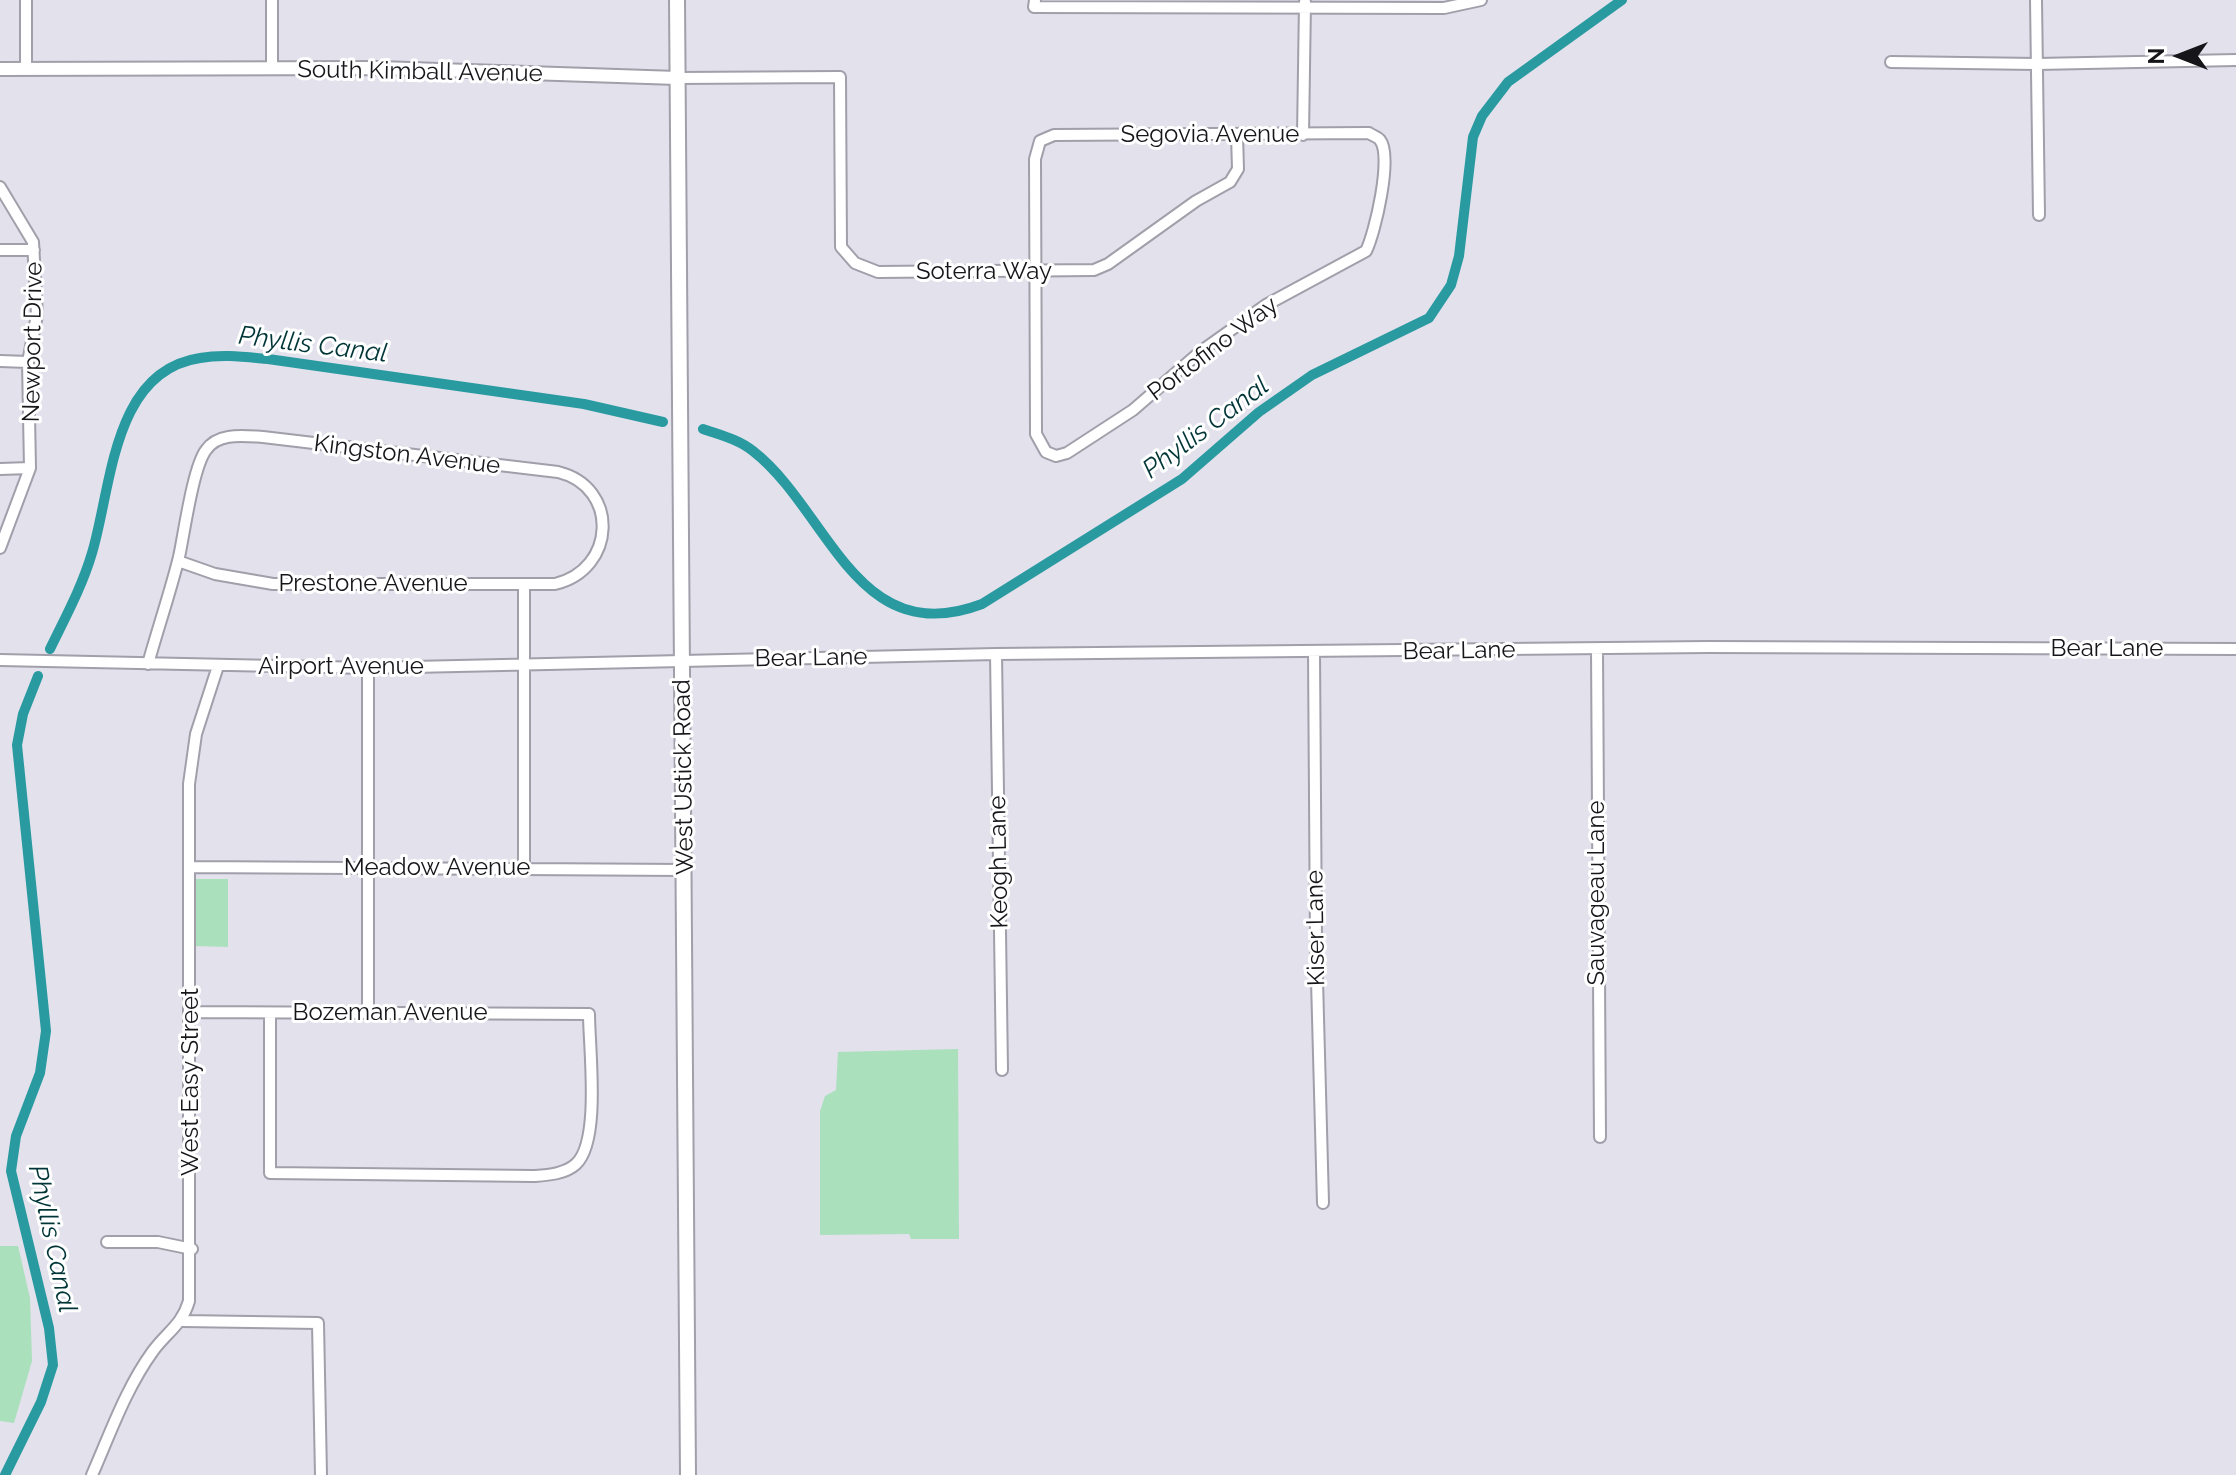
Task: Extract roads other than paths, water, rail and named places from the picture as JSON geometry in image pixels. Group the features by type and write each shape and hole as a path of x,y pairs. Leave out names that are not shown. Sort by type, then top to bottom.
{"main road":[{"name":"West Ustick Road","path":"677,0 688,1475"}],"street":[{"path":"26,0 26,69"},
{"path":"272,0 272,69"},
{"path":"1034,4 1306,3 1444,8 1481,0"},
{"path":"2036,0 2039,215"},
{"path":"1303,135 1306,3"},
{"path":"1891,62 2037,64 2236,60"},
{"name":"South Kimball Avenue","path":"0,69 380,68 677,78 840,77"},
{"name":"Soterra Way","path":"840,77 841,247 855,263 878,272 1037,273 1094,270 1108,264 1196,201 1230,182 1238,169 1237,135"},
{"name":"Segovia Avenue","path":"1037,273 1035,159 1040,141 1054,135 1369,133 1380,140"},
{"name":"Portofino Way","path":"1037,273 1036,434 1046,452 1056,456 1067,453 1133,410 1200,352 1266,305 1366,251 1374,235 1386,155 1380,140"},
{"name":"Newport Drive","path":"0,187 34,250 37,315 28,362 30,468 0,548"},
{"path":"0,250 34,250"},
{"path":"0,361 28,362"},
{"name":"Kingston Avenue","path":"178,561 205,450 218,440 236,435 576,476 590,489 601,507 601,538 597,557 571,580"},
{"path":"0,469 30,468"},
{"path":"148,664 178,561"},
{"name":"Prestone Avenue","path":"178,561 215,574 273,584 524,585 571,580"},
{"path":"524,585 524,869"},
{"name":"Bear Lane","path":"682,661 996,654 1597,649 2236,649"},
{"name":"Sauvageau Lane","path":"1597,649 1600,1137"},
{"name":"Kiser Lane","path":"1314,652 1316,943 1323,1203"},
{"name":"Keogh Lane","path":"996,654 1002,1070"},
{"name":"Airport Avenue","path":"0,660 368,668 682,661"},
{"name":"West Easy Street","path":"183,1321 189,1301 192,1249 189,784 196,734 218,666"},
{"path":"368,668 368,1013"},
{"name":"Meadow Avenue","path":"189,867 685,870"},
{"name":"Bozeman Avenue","path":"191,1012 589,1014 590,1127 578,1162 560,1172 534,1176 270,1173 270,1013"},
{"path":"107,1242 158,1242 192,1249"},
{"path":"92,1475 124,1401 154,1350 183,1321 318,1323 321,1475"}],"waterway":[{"name":"Phyllis Canal","path":"703,429 735,440 753,451 779,476 849,568 874,592 904,609 939,614 982,604 1182,479 1259,412 1312,375 1429,318 1451,285 1459,256 1473,137 1482,116 1508,82 1622,0"},
{"name":"Phyllis Canal","path":"50,649 88,566 120,436 132,408 149,385 171,367 209,357 268,359 584,404 663,422"},
{"name":"Phyllis Canal","path":"5,1475 41,1402 53,1365 49,1328 11,1171 16,1136 40,1073 46,1031 17,745 23,714 38,676"}]}
